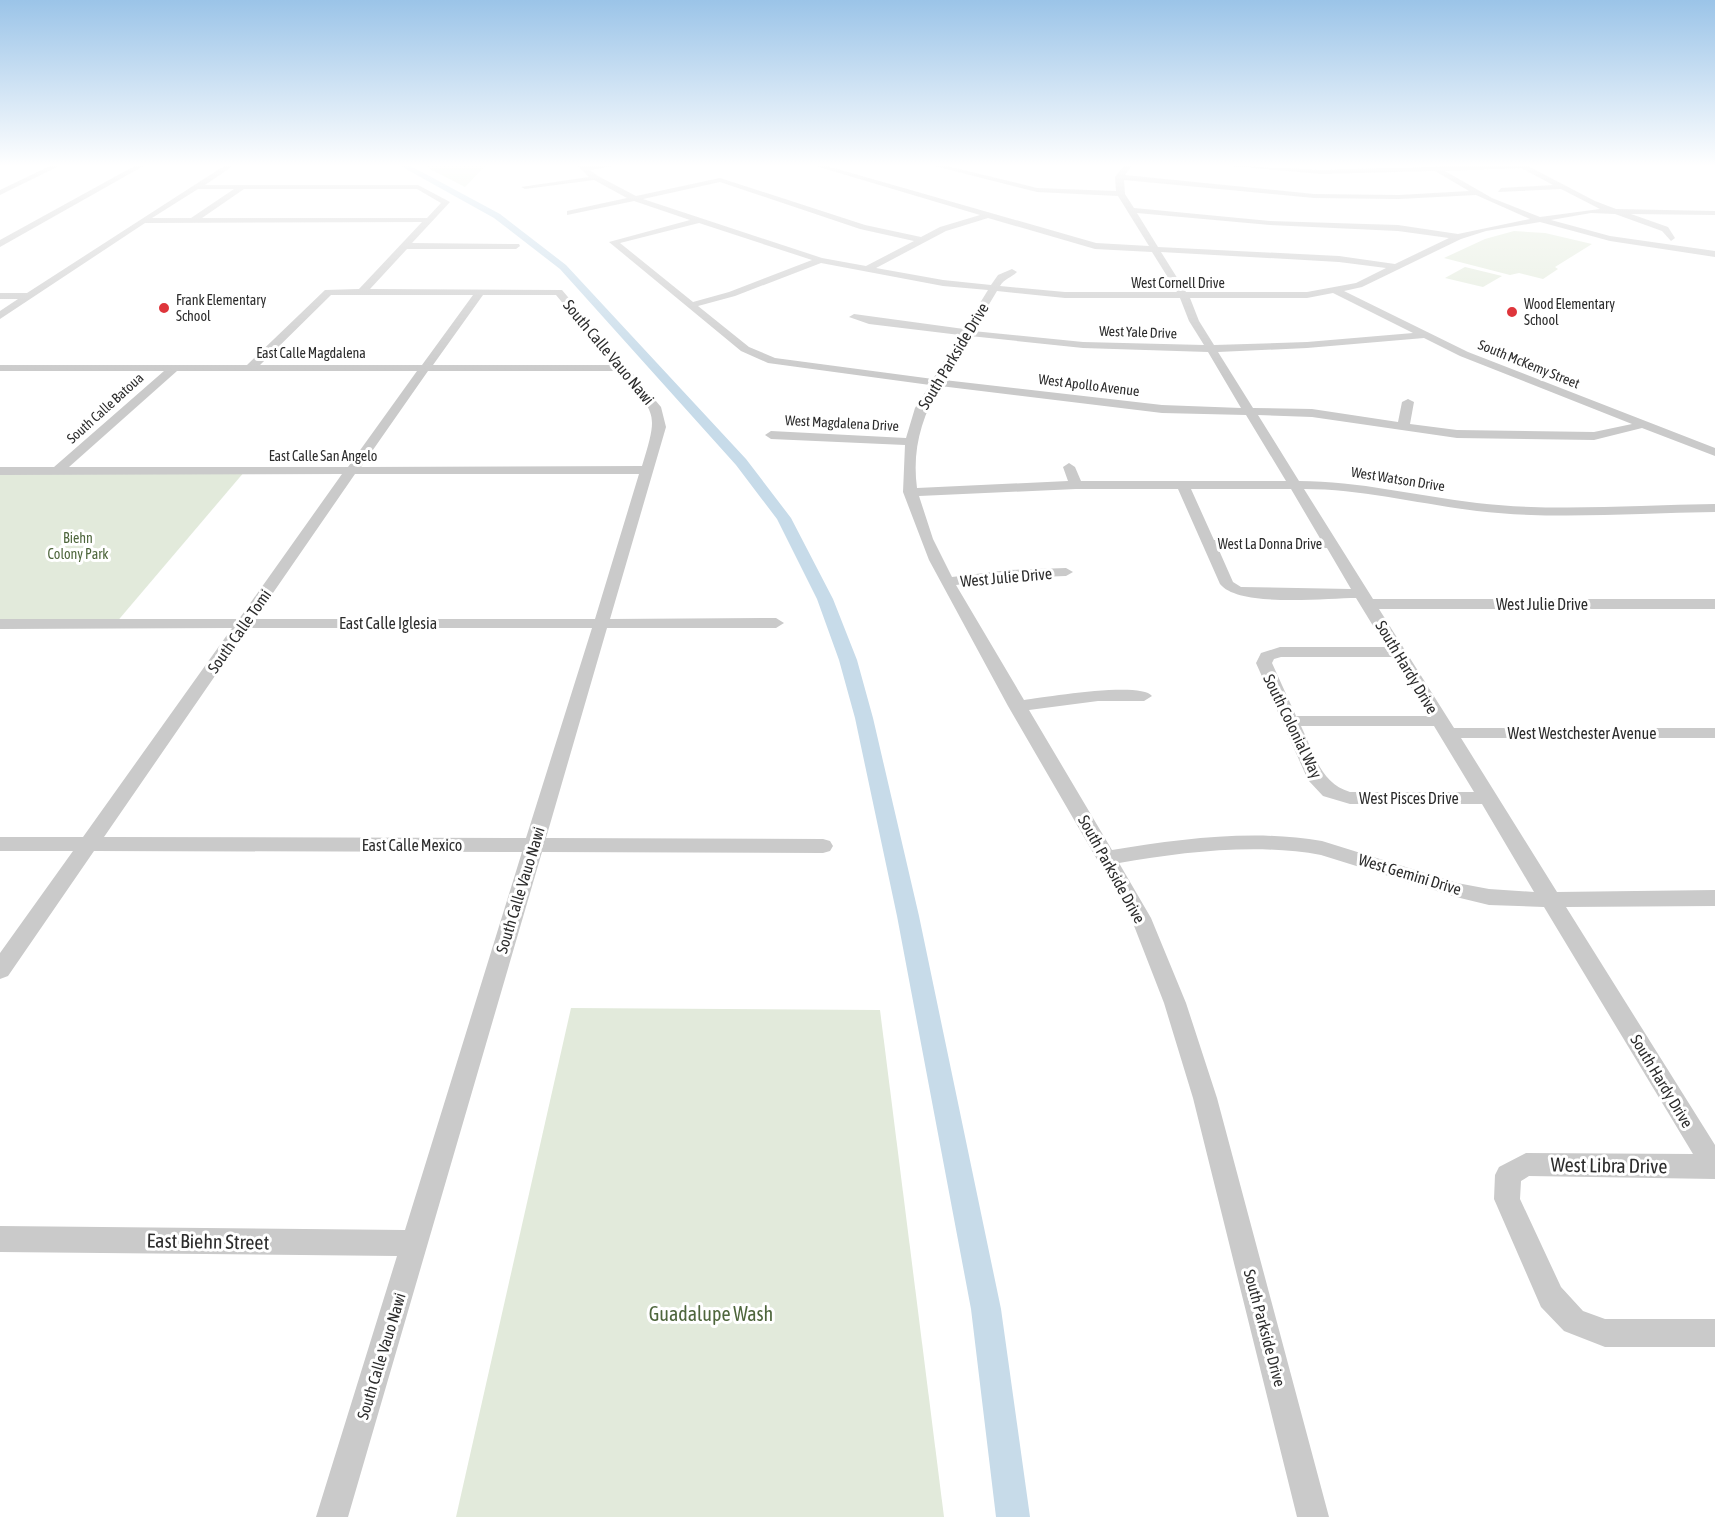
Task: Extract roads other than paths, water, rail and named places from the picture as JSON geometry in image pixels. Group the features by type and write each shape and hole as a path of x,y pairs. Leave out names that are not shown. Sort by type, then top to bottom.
{"street":[{"path":"0,244 16,235"},
{"path":"0,316 121,235"},
{"path":"362,292 415,235"},
{"name":"West Apollo Avenue","path":"641,235 613,242 745,349 772,361 1162,409 1311,412 1403,427 1499,436 1594,436 1619,432 1642,424"},
{"name":"West Cornell Drive","path":"744,235 820,260 865,270 993,290 1077,295 1277,297 1337,291 1359,285 1458,237 1468,235"},
{"path":"898,235 921,240"},
{"path":"865,270 932,235"},
{"path":"1057,235 1095,246 1339,259 1396,267"},
{"name":"South Hardy Drive","path":"1145,235 1184,296 1188,309 1211,348 1551,900 1706,1137 1715,1167"},
{"path":"1443,235 1458,237"},
{"name":"West Cornell Drive","path":"1602,235 1635,243 1715,254"},
{"path":"404,246 516,246"},
{"path":"691,305 732,294 820,260"},
{"name":"South Parkside Drive","path":"1012,272 1001,277 935,382 918,416 907,467 910,492 921,532 947,582 1141,918 1175,1003 1198,1077 1312,1517"},
{"name":"South McKemy Street","path":"1337,291 1423,335 1532,382 1713,450"},
{"path":"249,368 328,292 480,292"},
{"name":"South Calle Vauo Nawi","path":"332,1517 416,1243 645,470 660,427 657,409 559,292 480,292"},
{"name":"South Calle Tomi","path":"0,970 351,471 480,292"},
{"path":"0,296 30,296"},
{"name":"West Yale Drive","path":"854,317 869,321 1112,347 1211,348 1338,345 1423,335"},
{"name":"East Calle Magdalena","path":"0,368 621,368"},
{"name":"South Calle Batoua","path":"57,471 174,368"},
{"path":"1403,427 1408,402"},
{"name":"West Magdalena Drive","path":"771,435 911,442"},
{"path":"1069,467 1076,485"},
{"name":"East Calle San Angelo","path":"0,471 645,470"},
{"path":"1182,484 1210,544"},
{"name":"West Watson Drive","path":"910,492 1076,485 1295,485 1363,488 1476,507 1524,511 1715,508"},
{"name":"West La Donna Drive","path":"1210,544 1331,544"},
{"name":"West Julie Drive","path":"1210,544 1227,584 1236,591 1252,594 1366,599 1715,604"},
{"name":"West Julie Drive","path":"947,582 1008,574 1066,572"},
{"name":"East Calle Iglesia","path":"0,624 776,623"},
{"name":"South Colonial Way","path":"1330,792 1317,780 1263,663 1267,656 1280,652 1399,652"},
{"path":"1017,706 1098,696 1144,696"},
{"name":"West Westchester Avenue","path":"1290,721 1715,734"},
{"name":"West Pisces Drive","path":"1330,792 1350,798 1488,798"},
{"name":"East Calle Mexico","path":"0,844 823,846"},
{"name":"West Gemini Drive","path":"1107,858 1183,845 1299,844 1322,848 1456,890 1490,897 1551,900 1715,898"},
{"name":"West Libra Drive","path":"1715,1167 1526,1164 1508,1175 1507,1199 1551,1296 1574,1321 1605,1333 1715,1333"},
{"name":"East Biehn Street","path":"0,1239 416,1243"}],"waterway":[{"path":"521,235 563,267 741,462 784,518 825,599 848,660 864,718 908,916 986,1309 1013,1517"}],"place":[{"name":"Frank Elementary School","path":"164,308"},
{"name":"Wood Elementary School","path":"1512,312"}],"park label":[{"name":"Biehn Colony Park","path":"78,546"},
{"name":"Guadalupe Wash","path":"711,1313"}]}
